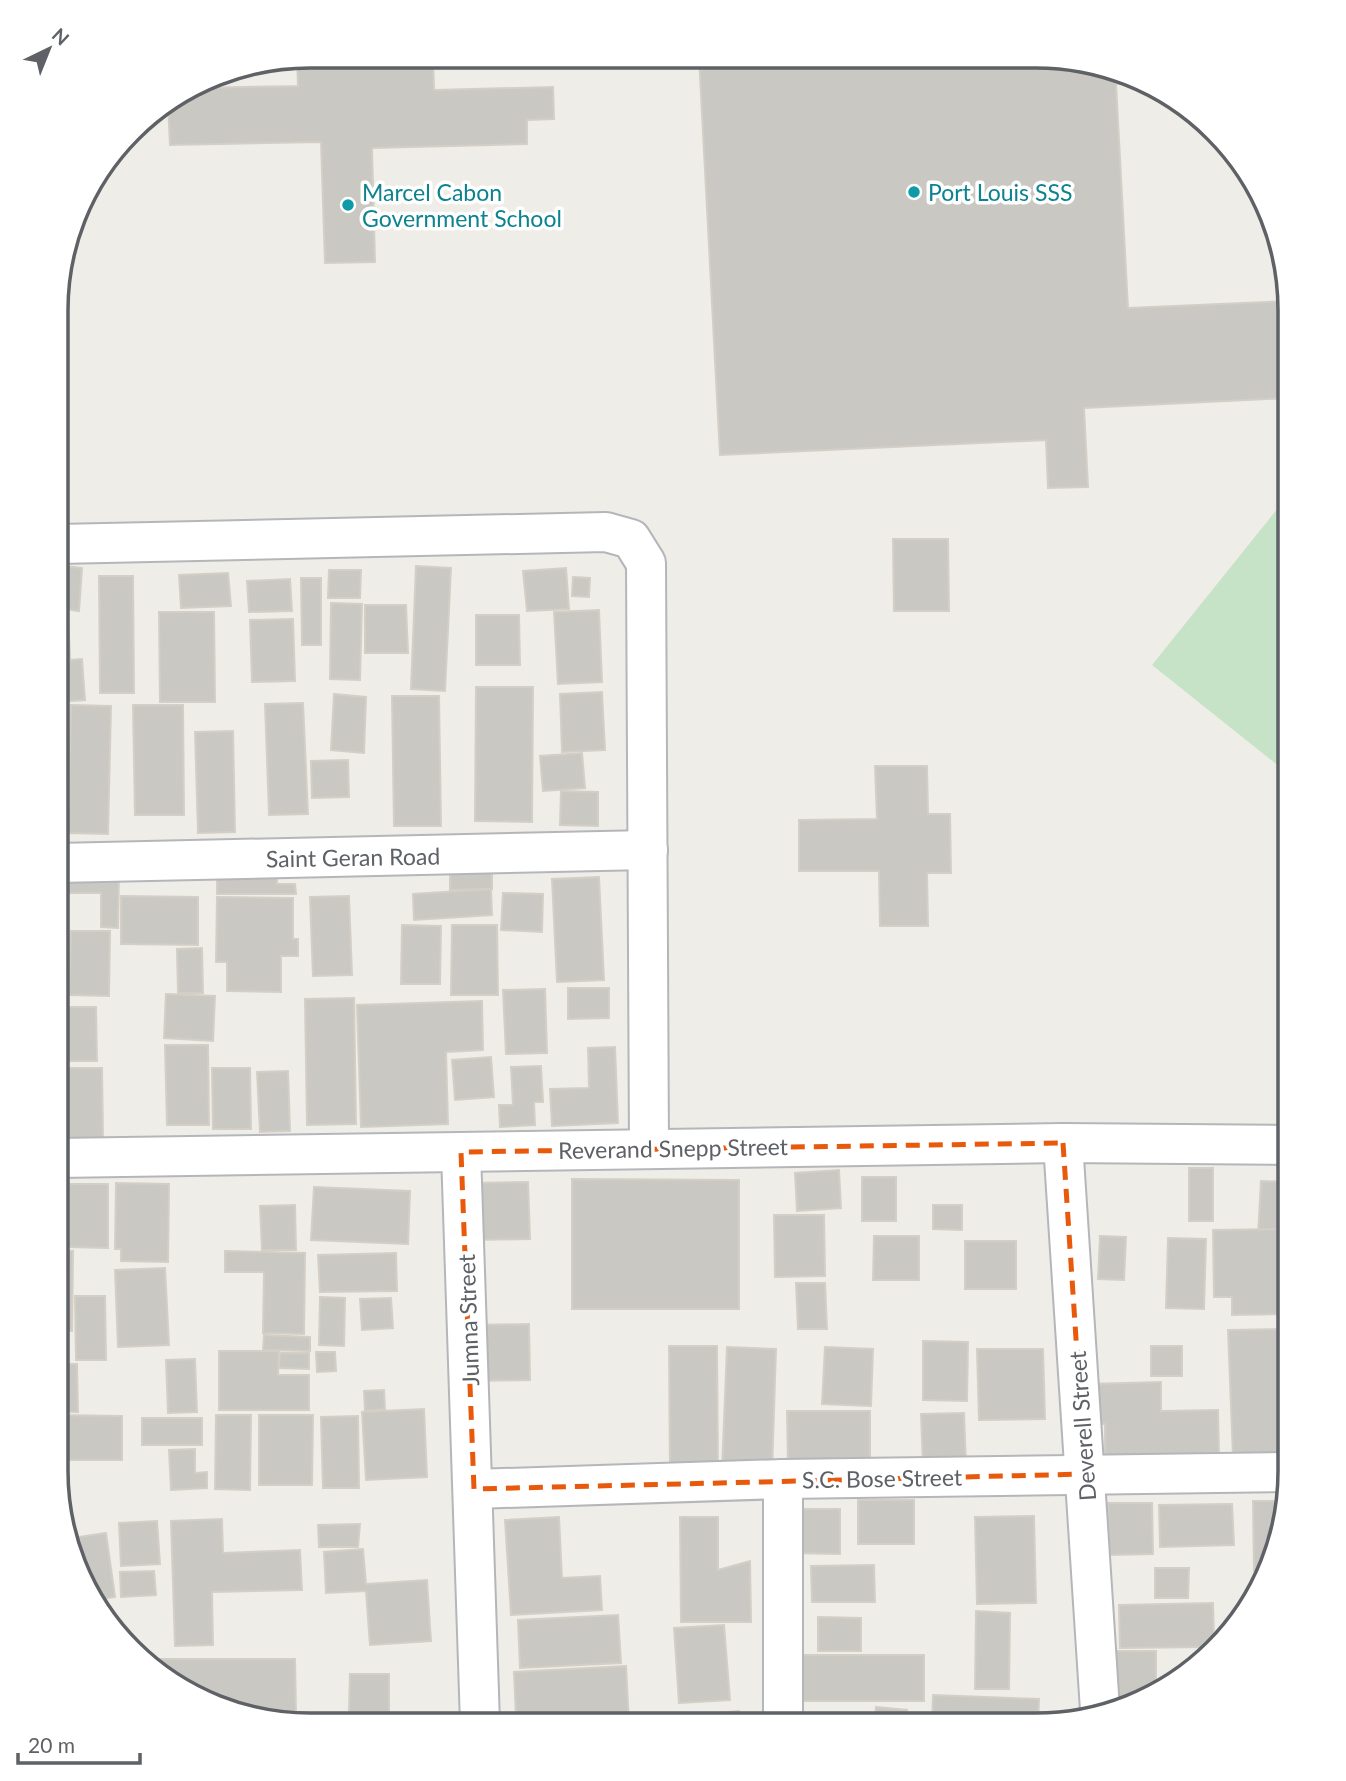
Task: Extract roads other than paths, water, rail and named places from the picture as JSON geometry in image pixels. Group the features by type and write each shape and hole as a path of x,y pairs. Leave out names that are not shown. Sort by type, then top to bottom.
{"street":[{"path":"68,544 606,532 631,539 646,563 649,1148"},
{"name":"Saint Geran Road","path":"68,863 648,850"},
{"name":"Reverand Snepp Street","path":"68,1158 1063,1143 1277,1145"},
{"name":"Deverell Street","path":"1063,1143 1100,1704"},
{"name":"Jumna Street","path":"461,1152 480,1713"},
{"name":"S.C. Bose Street","path":"474,1489 783,1479 1277,1472"},
{"path":"783,1479 783,1713"}],"place":[{"name":"Port Louis SSS","path":"914,192"},
{"name":"Marcel Cabon Government School","path":"348,205"}]}
